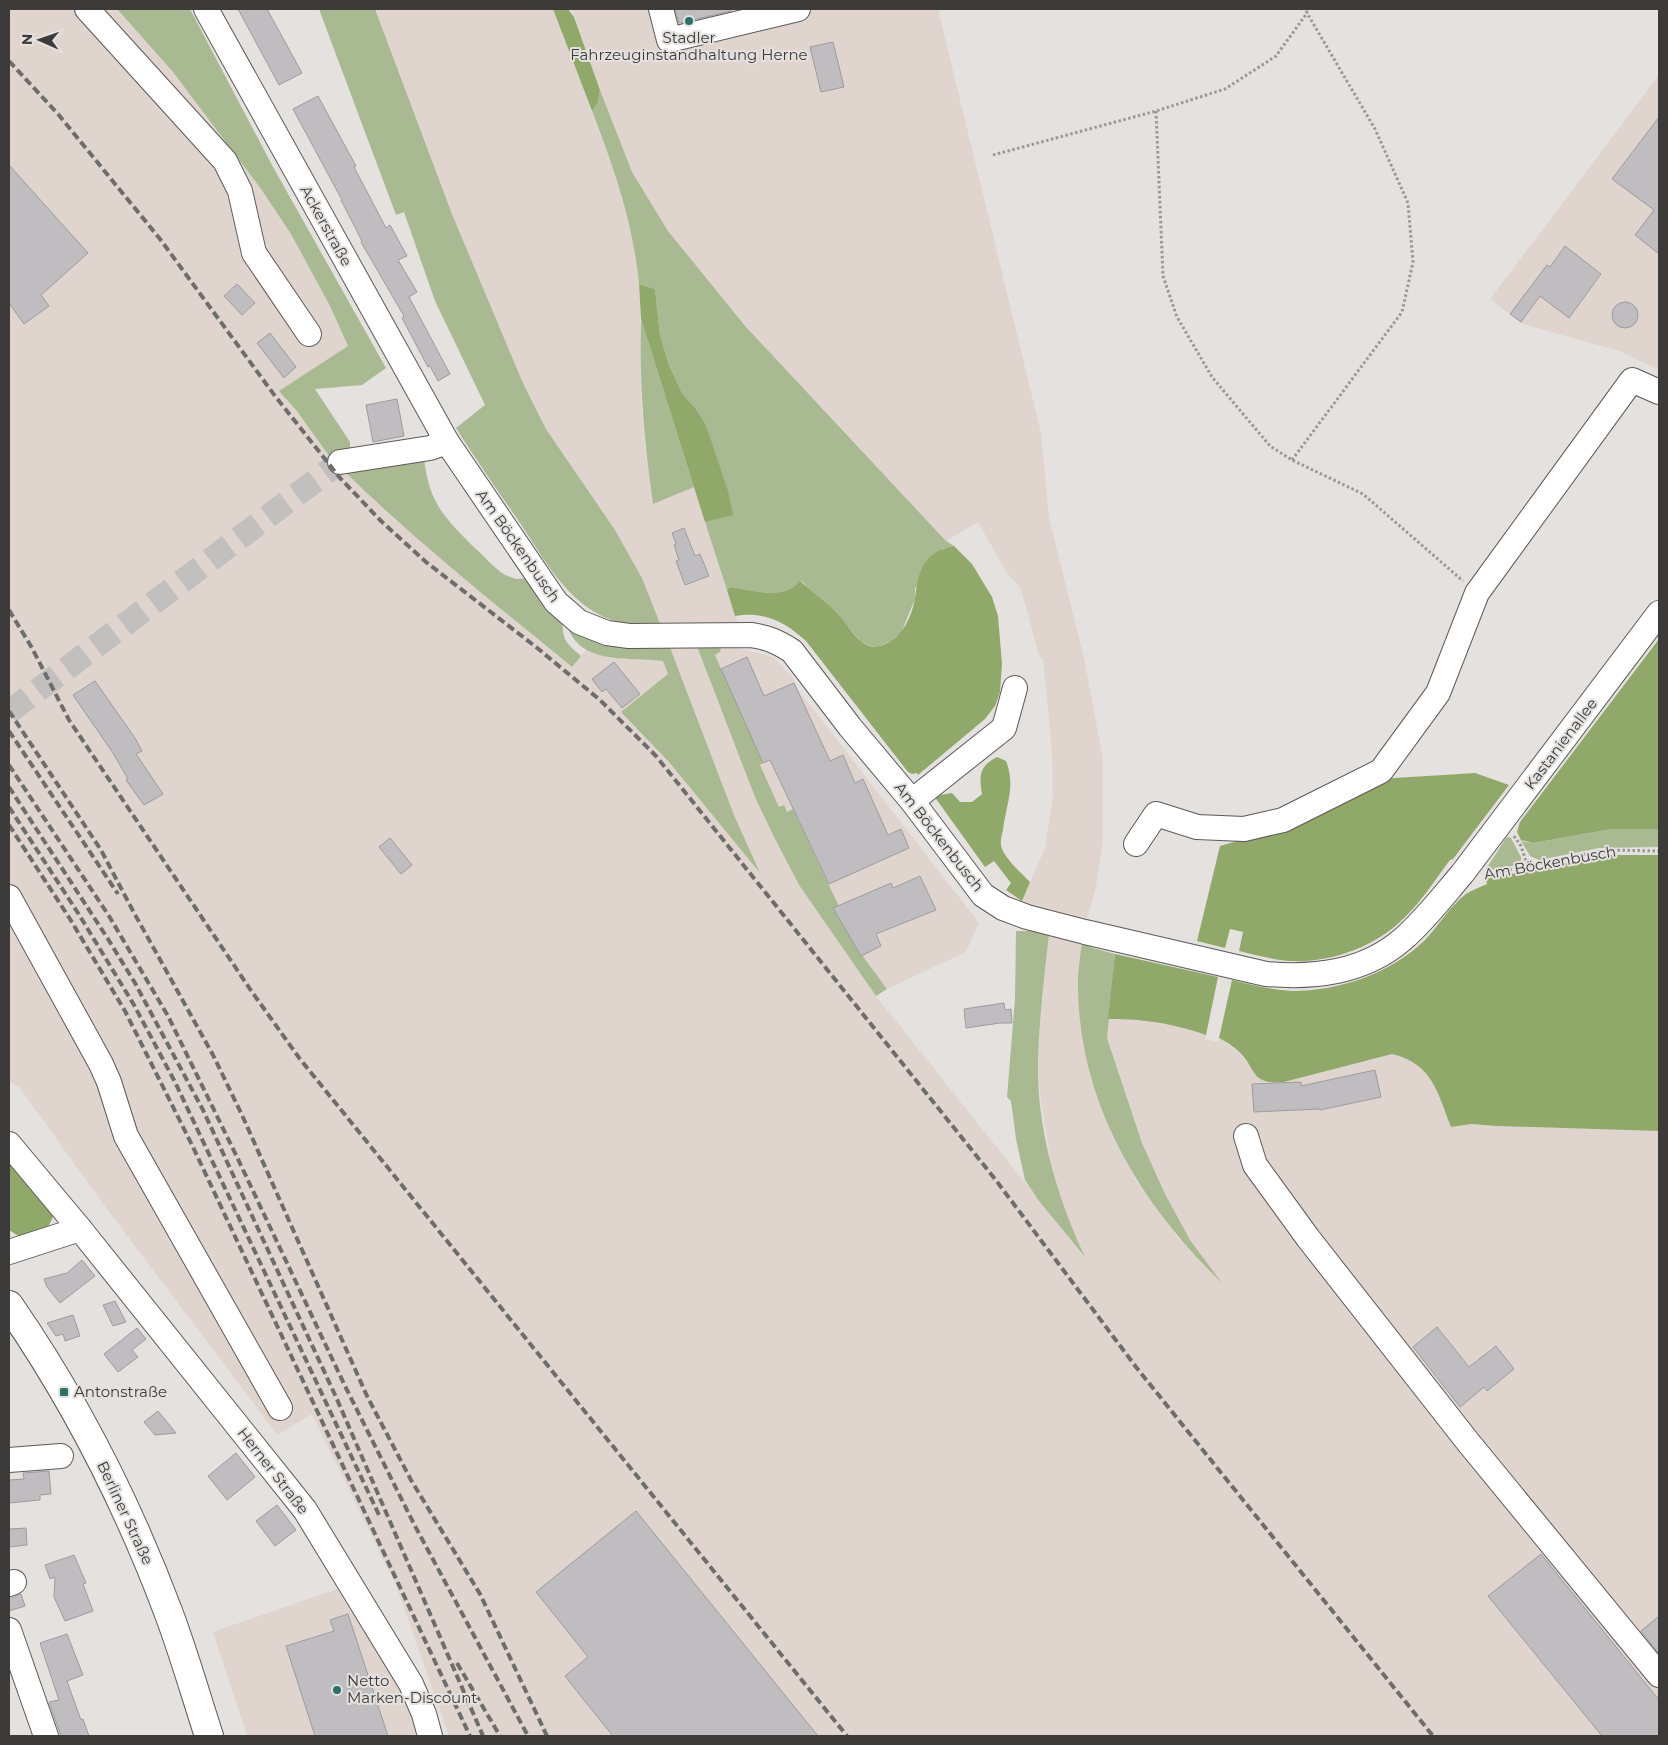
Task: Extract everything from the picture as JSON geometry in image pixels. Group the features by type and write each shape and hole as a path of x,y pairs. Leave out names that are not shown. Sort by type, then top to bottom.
{"main road":[{"name":"Berliner Straße","path":"9,1305 64,1392 126,1510 169,1615 209,1736"}],"street":[{"path":"87,9 225,161 240,191 254,253 310,334"},
{"name":"Ackerstraße","path":"206,9 447,442"},
{"path":"661,9 668,40 798,9"},
{"path":"1136,844 1156,814 1198,827 1244,829 1283,820 1381,771 1438,693 1477,593 1632,380 1659,392"},
{"path":"340,462 430,448 447,442"},
{"name":"Am Böckenbusch","path":"447,442 556,602 585,625 607,634 628,636 751,635 779,642 792,651 850,727 912,801 983,895 1003,908 1027,918 1266,974 1287,976 1313,975 1342,971 1371,960 1402,940 1430,913 1462,874"},
{"name":"Kastanienallee","path":"1462,874 1659,613"},
{"path":"912,801 1004,728 1015,688"},
{"path":"9,897 110,1082 126,1136 280,1408"},
{"path":"1246,1136 1255,1165 1308,1238 1468,1442 1659,1676"},
{"name":"Herner Straße","path":"9,1144 80,1228 305,1510 411,1684 424,1714 430,1736"},
{"path":"9,1252 80,1228"},
{"path":"9,1460 61,1456"},
{"path":"9,1630 46,1736"}],"path":[{"path":"993,154 1156,111 1225,88 1276,56 1307,11 1375,129 1408,203 1413,262 1402,312 1292,460"},
{"path":"1156,111 1163,276 1177,317 1212,377 1270,446 1292,460 1363,494 1477,593"},
{"path":"1500,824 1509,830 1521,846 1528,867"},
{"name":"Am Böckenbusch","path":"1462,874 1482,876 1610,850 1659,851"}],"shaded area":[{"path":"9,9 117,9 173,72 261,189 291,234 330,306 348,346 280,391 343,470 376,502 456,572 571,667 586,650 610,658 663,661 669,674 622,712 669,762 759,871 734,815 669,645 696,644 775,839 799,885 876,996 1083,1255 1059,1195 1050,1158 1040,1094 1038,1075 1040,1026 1049,934 1082,942 1078,977 1080,1013 1085,1048 1090,1074 1113,1138 1135,1179 1158,1211 1179,1239 1219,1280 1190,1240 1165,1194 1142,1143 1107,1038 1108,1019 1151,1021 1178,1026 1206,1035 1205,1039 1218,1042 1219,1038 1239,1052 1255,1075 1273,1082 1284,1082 1392,1054 1401,1056 1419,1066 1431,1078 1451,1127 1471,1124 1659,1131 1659,1736 449,1736 397,1588 312,1414 277,1435 104,1205 19,1087 9,1081"},
{"path":"375,9 553,9 621,189 630,226 637,264 640,301 641,399 653,503 694,487 738,622 661,626 642,578 615,530 546,429 522,381 452,214"},
{"path":"572,9 938,9 1041,433 1049,517 1084,658 1103,759 1103,840 1096,887 1086,923 1041,910 1022,901 1045,848 1053,798 1052,751 1043,658 1039,656 1021,589 1005,570 978,522 946,541 746,327 668,231 632,172 600,90"},
{"path":"1659,75 1659,370 1619,351 1523,324 1490,299"},
{"path":"721,644 773,657 792,676 797,688 979,923 966,952 887,989 862,955 793,809 787,812 779,807 760,765 763,763 715,655 720,652"},
{"path":"337,1589 351,1612 355,1613 393,1674 409,1705 419,1736 247,1736 213,1632"}],"green space":[{"path":"117,9 190,9 273,167 386,368 362,385 315,389 350,442 350,452 330,457 296,410 279,391 348,346 330,306 291,234 261,189 173,72"},
{"path":"319,9 375,9 452,214 522,381 546,429 615,530 642,578 661,626 629,624 606,618 585,606 574,596 545,561 456,428 485,405 435,301 404,212 396,215"},
{"path":"553,9 568,9 574,17 600,90 598,103 592,111"},
{"path":"600,90 632,172 668,231 746,327 946,541 954,546 942,549 915,589 915,599 901,633 891,641 877,647 870,646 861,641 839,615 801,581 786,591 767,593 730,587 727,590 705,522 732,514 706,425 696,409 682,393 669,365 660,335 655,289 639,284 632,239 622,196 592,111 598,103"},
{"path":"639,284 655,289 660,335 669,365 682,393 696,409 706,425 728,491 733,515 705,522 641,319"},
{"path":"641,319 694,487 653,504 643,412"},
{"path":"424,457 429,486 447,519 493,566 505,575 516,579 529,578 563,620 563,632 566,641 581,656 572,667 427,547 343,470"},
{"path":"954,546 972,564 992,597 998,616 1002,664 1000,692 995,706 985,719 918,775 917,773 912,774 908,772 806,641 790,628 774,620 756,615 735,616 727,590 730,587 767,593 777,592 785,591 800,581 838,614 860,640 874,647 891,641 905,626 915,598 918,578 930,556"},
{"path":"567,624 669,645 734,815 760,873 669,762 621,712 668,674 663,661 621,659 594,653 582,647 573,637"},
{"path":"1659,639 1659,829 1612,829 1533,843 1521,840 1517,832 1520,822"},
{"path":"722,643 720,652 715,655 763,763 760,765 779,807 784,805 787,812 793,809 862,955 887,989 876,996 799,885 755,797 696,644"},
{"path":"997,757 1006,761 1010,779 1001,838 1002,849 1030,882 1022,901 1006,890 1011,883 994,861 985,867 934,796 952,793 960,802 972,802 982,794 981,777 984,768 991,760"},
{"path":"1475,773 1509,785 1428,891 1403,919 1379,938 1336,956 1306,961 1278,960 1239,951 1243,932 1230,929 1225,948 1197,941 1220,846 1298,824 1379,779"},
{"path":"1612,829 1659,829 1659,847 1599,848 1539,860 1530,856 1520,839 1524,842 1533,843"},
{"path":"1509,837 1521,857 1521,862 1518,865 1489,870 1488,866 1506,838"},
{"path":"1606,855 1659,855 1659,1131 1471,1124 1451,1127 1432,1081 1417,1065 1406,1059 1392,1054 1284,1082 1272,1082 1264,1081 1258,1077 1246,1059 1233,1046 1219,1038 1232,980 1292,991 1328,988 1364,978 1381,971 1411,952 1425,940 1460,899 1487,884 1486,879"},
{"path":"1016,931 1036,931 1049,934 1039,1039 1039,1097 1046,1145 1052,1168 1067,1214 1085,1257 1039,1201 1025,1180 1016,1139 1011,1101 1007,1097 1015,999"},
{"path":"1082,943 1115,954 1107,1038 1142,1143 1165,1194 1190,1240 1222,1283 1163,1218 1117,1145 1100,1106 1088,1065 1080,1022 1078,977"},
{"path":"1115,954 1218,977 1206,1035 1158,1022 1108,1019"},
{"path":"9,1157 49,1204 53,1217 47,1229 20,1237 9,1230"}],"building":[{"path":"238,9 267,9 302,73 279,85"},
{"name":"Stadler Fahrzeuginstandhaltung Herne","path":"675,9 731,9 731,11 679,23"},
{"path":"833,42 844,87 821,92 810,47"},
{"path":"318,96 356,166 354,167 386,228 390,225 407,256 398,260 417,292 409,297 450,374 438,381 430,366 428,367 402,318 404,316 361,242 342,200 293,109"},
{"path":"1659,117 1659,254 1635,235 1654,210 1612,179"},
{"path":"9,165 88,253 41,295 49,306 24,324 9,303"},
{"path":"1565,246 1601,274 1569,318 1540,296 1521,322 1510,314 1547,265 1550,267"},
{"path":"237,284 255,303 242,315 224,296"},
{"path":"1625,302 1634,306 1638,315 1634,324 1625,328 1616,324 1612,315 1616,306"},
{"path":"270,333 296,367 284,378 257,343"},
{"path":"397,399 404,436 373,442 366,405"},
{"path":"684,528 695,556 700,554 709,576 685,585 676,561 679,560 672,533"},
{"path":"747,657 764,696 794,683 830,761 843,755 855,783 863,779 888,835 901,829 909,848 829,884 770,760 763,763 721,669"},
{"path":"614,662 640,694 622,708 606,689 602,692 592,679"},
{"path":"95,681 135,738 142,751 136,754 163,794 144,805 126,780 128,779 113,753 73,695"},
{"path":"390,838 412,865 401,874 379,847"},
{"path":"920,876 936,910 876,934 881,946 861,956 833,908 891,883 893,888"},
{"path":"1004,1003 1005,1010 1011,1009 1012,1023 966,1028 964,1009"},
{"path":"1375,1070 1381,1097 1320,1110 1254,1112 1252,1084 1301,1082 1301,1086"},
{"path":"82,1260 95,1276 60,1303 47,1287 44,1279 67,1273"},
{"path":"115,1301 126,1322 113,1326 103,1305"},
{"path":"73,1315 80,1336 65,1341 63,1334 56,1336 47,1323"},
{"path":"1437,1327 1469,1367 1496,1346 1514,1369 1487,1391 1484,1387 1460,1407 1413,1347"},
{"path":"137,1328 146,1339 132,1350 138,1357 118,1372 104,1354"},
{"path":"158,1411 176,1433 155,1435 144,1422"},
{"path":"236,1453 255,1477 227,1500 208,1476"},
{"path":"49,1471 51,1494 40,1495 40,1500 9,1503 9,1480 24,1479 23,1473"},
{"path":"277,1505 296,1530 275,1546 256,1521"},
{"path":"636,1511 818,1736 613,1736 583,1699 565,1676 588,1657 536,1592"},
{"path":"26,1528 27,1545 9,1547 9,1529"},
{"path":"1541,1554 1659,1700 1659,1736 1602,1736 1488,1596"},
{"path":"74,1555 86,1583 83,1584 93,1611 65,1621 54,1597 55,1577 50,1579 45,1565"},
{"path":"21,1594 25,1606 9,1611 9,1597"},
{"name":"Netto Marken-Discount","path":"348,1614 388,1736 315,1736 286,1646 334,1631 330,1620"},
{"path":"1659,1616 1659,1654 1641,1631"},
{"path":"67,1634 83,1675 67,1681 89,1736 61,1736 49,1702 59,1700 40,1643"}],"tunnel":[{"path":"9,712 340,462"}],"railway":[{"path":"9,61 58,114 160,239 275,396 340,478 381,521 426,562 536,647 600,700 656,756 995,1179 1136,1367 1433,1736"},
{"path":"9,610 32,648 69,720 252,992 300,1059 847,1736"},
{"path":"9,711 101,850 213,1055 242,1115 367,1396 411,1480 480,1594 547,1736"},
{"path":"9,731 118,894"},
{"path":"9,765 109,916 168,1016 345,1386 415,1526 528,1736"},
{"path":"9,787 135,983 203,1110 336,1397 483,1736"},
{"path":"9,807 78,913 134,1005 175,1082 379,1515"},
{"path":"9,825 70,919 125,1011 192,1145 470,1736"},
{"path":"457,1663 500,1736"}],"place":[{"name":"Stadler Fahrzeuginstandhaltung Herne","path":"689,21"},
{"name":"Antonstraße","path":"64,1392"},
{"name":"Netto Marken-Discount","path":"337,1690"}]}
